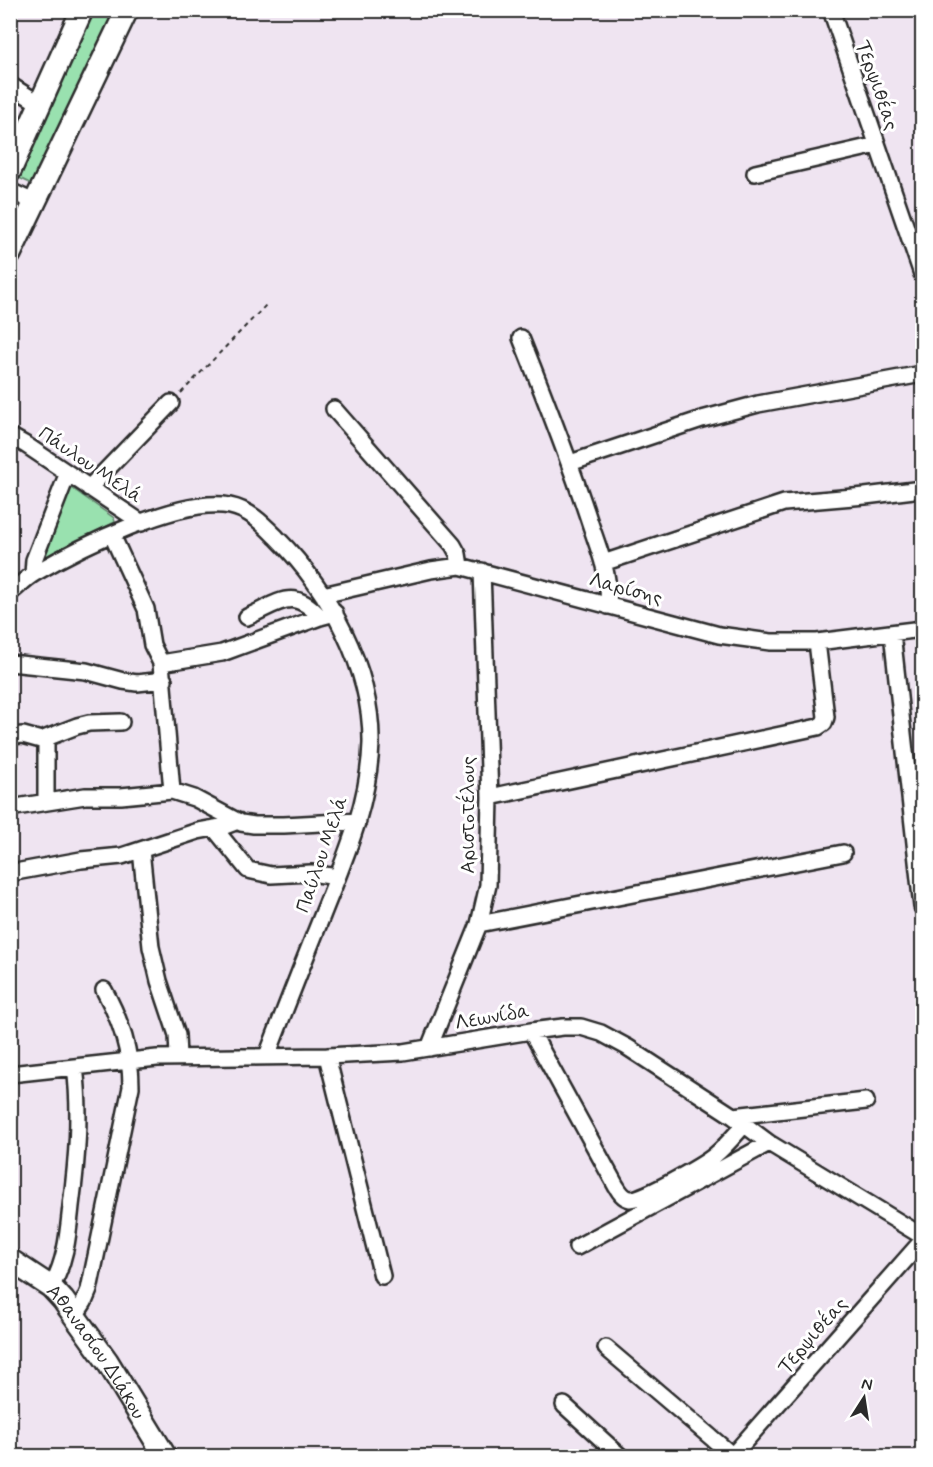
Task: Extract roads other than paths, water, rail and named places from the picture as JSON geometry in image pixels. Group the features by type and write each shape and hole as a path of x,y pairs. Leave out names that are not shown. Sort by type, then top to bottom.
{"street":[{"path":"10,171 82,10"},
{"path":"10,254 127,10"},
{"name":"Τερψιθέας","path":"831,10 922,274"},
{"path":"10,85 40,104"},
{"path":"755,173 877,145"},
{"path":"10,191 34,202"},
{"path":"521,338 570,463 603,563 609,588 608,606"},
{"path":"570,463 702,419 758,404 922,374"},
{"path":"89,488 171,403"},
{"path":"334,409 453,546 458,554 460,566"},
{"name":"Πάυλου Μελά","path":"10,436 26,444 141,523 178,511 214,504 246,511 258,519 286,547 324,595"},
{"path":"33,574 37,552 68,475"},
{"path":"603,563 784,503 922,489"},
{"path":"10,593 33,574 141,523"},
{"path":"112,535 146,609 152,645 162,663 172,791"},
{"name":"Λαρίσης","path":"324,595 431,570 460,566 719,635 771,642 817,642 922,629"},
{"name":"Αριστοτέλους","path":"429,1048 479,924 490,869 490,797 482,571"},
{"name":"Παύλου Μελά","path":"267,1056 350,848 366,786 371,742 368,711 352,651 324,595"},
{"path":"247,617 292,598 303,601 320,617"},
{"path":"162,663 222,653 335,613"},
{"path":"892,633 922,907"},
{"path":"490,797 818,727 824,723 826,717 817,642"},
{"path":"10,663 86,671 123,681 164,680"},
{"path":"10,736 46,738 89,723 121,722"},
{"path":"46,738 46,802"},
{"path":"10,808 85,796 121,796 172,791 194,798 238,821 254,825 358,821"},
{"path":"10,873 81,860 122,856 198,831 238,821"},
{"path":"214,828 248,870 271,875 311,873 338,877"},
{"path":"141,850 151,947 161,989 175,1028 178,1057"},
{"path":"479,924 843,854"},
{"path":"75,1316 89,1290 131,1087 129,1060 122,1026 104,990"},
{"name":"Λεωνίδα","path":"10,1074 129,1060 178,1057 372,1054 429,1048 573,1026 601,1033 627,1047 769,1143 922,1238"},
{"path":"531,1031 616,1186 629,1199 653,1191 712,1157 739,1121 867,1101"},
{"path":"327,1056 382,1276"},
{"path":"51,1287 63,1263 73,1192 79,1111 75,1067"},
{"path":"577,1247 769,1143"},
{"name":"Τερψιθέας","path":"732,1456 922,1238"},
{"name":"Αθανασίου Διάκου","path":"10,1260 51,1287 75,1316 107,1360 165,1456"},
{"path":"606,1347 732,1456"},
{"path":"564,1405 620,1456"}]}
